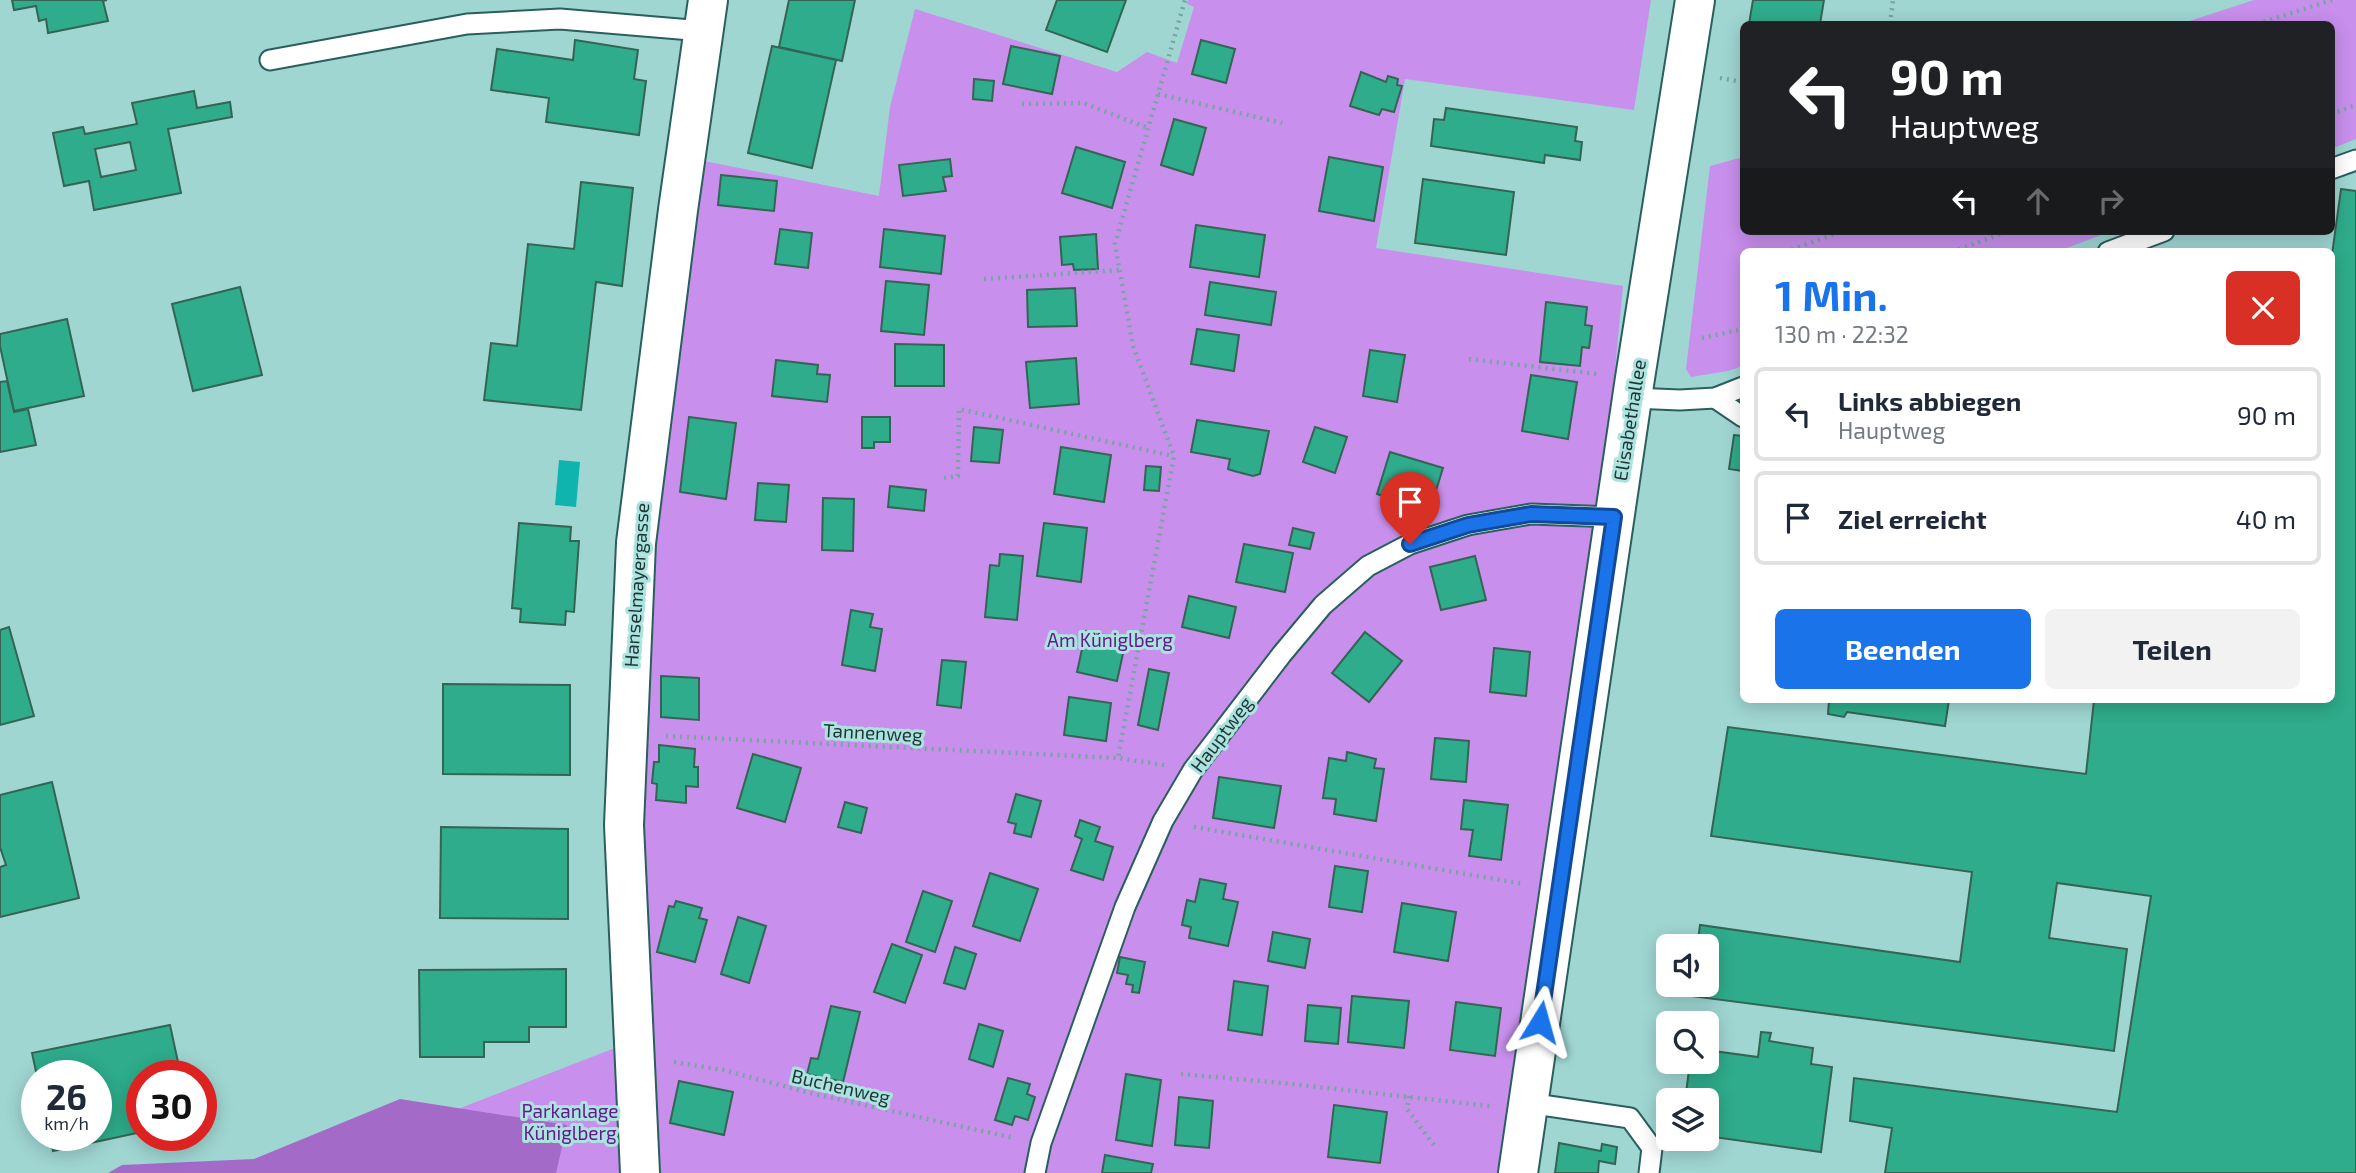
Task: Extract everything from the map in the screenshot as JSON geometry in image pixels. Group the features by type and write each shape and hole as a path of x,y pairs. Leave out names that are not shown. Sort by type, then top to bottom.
{"street":[{"name":"Elisabethallee","path":"1518,1173 1614,517 1695,0"},
{"name":"Hanselmayergasse","path":"640,1173 624,825 636,543 676,223 706,16"}],"lane":[{"path":"270,60 467,24 706,16"},
{"path":"2335,168 2356,160"},
{"path":"2119,248 2154,235"},
{"path":"1634,388 1680,400 1715,398 1740,388"},
{"path":"1715,398 1740,414"},
{"name":"Hauptweg","path":"1035,1173 1041,1143 1125,907 1163,821 1193,769 1323,605 1368,566 1410,544 1468,525 1531,514 1614,517"},
{"path":"1528,1107 1630,1118 1652,1148 1649,1173"}],"path":[{"path":"1118,758 1174,456 1133,346 1115,244 1185,0"},
{"path":"1890,21 1893,0"},
{"path":"2266,21 2332,0"},
{"path":"1158,94 1282,123"},
{"path":"1022,104 1083,103 1148,128"},
{"path":"2335,113 2356,105"},
{"path":"1796,248 1832,235"},
{"path":"1963,248 1998,235"},
{"path":"984,279 1120,270"},
{"path":"1702,338 1740,330"},
{"path":"1469,359 1634,388"},
{"path":"944,478 958,476 959,409 1174,456"},
{"name":"Tannenweg","path":"627,734 1118,758 1193,769"},
{"path":"1163,821 1559,891"},
{"name":"Buchenweg","path":"635,1060 658,1059 723,1070 835,1099 1041,1143"},
{"path":"1181,1074 1528,1107"},
{"path":"1409,1096 1407,1110 1436,1148"}],"green space":[{"name":"Am Küniglberg","path":"1188,0 1651,0 1634,110 1405,79 1376,248 1623,286 1597,559 1513,1173 646,1173 641,544 694,159 879,196 890,107 915,9 1117,72 1147,52 1177,63 1194,7 1187,4"},
{"path":"2254,0 2356,0 2356,139 2335,147 2335,21 2189,21"},
{"path":"1740,158 1740,235 2101,235 2067,248 1740,248 1740,367 1691,377 1686,369 1710,166"},
{"name":"Parkanlage Küniglberg","path":"620,1046 626,1173 293,1173"}],"shaded area":[{"path":"400,1099 567,1125 556,1173 108,1173 122,1165 254,1159"}],"water":[{"path":"559,460 580,462 576,507 555,505"}],"building":[{"path":"12,0 107,0 103,1 108,21 48,33 46,19 39,21 36,6 14,10"},
{"path":"789,0 855,0 842,61 779,47"},
{"path":"1057,0 1126,0 1107,52 1046,30"},
{"path":"1753,0 1824,0 1820,21 1750,21"},
{"path":"575,40 638,50 634,79 646,81 639,135 546,122 549,98 491,90 497,49 573,60"},
{"path":"1201,40 1235,49 1226,83 1192,74"},
{"path":"772,46 836,60 812,168 748,153"},
{"path":"1011,46 1060,56 1052,94 1003,84"},
{"path":"1361,72 1386,82 1388,76 1398,79 1397,85 1402,86 1394,112 1382,109 1379,115 1350,106"},
{"path":"974,79 994,81 992,101 973,99"},
{"path":"194,91 197,108 230,102 232,117 168,129 181,193 94,210 89,181 64,186 53,133 83,127 85,134 137,124 132,103","holes":["130,142 136,170 101,177 95,149"]},
{"path":"1446,108 1577,127 1575,141 1582,142 1580,160 1545,155 1544,163 1431,146 1434,119 1444,120"},
{"path":"1174,119 1206,128 1193,175 1161,165"},
{"path":"1076,147 1125,162 1112,208 1062,193"},
{"path":"1329,157 1383,167 1374,221 1319,211"},
{"path":"950,159 952,176 943,177 946,191 903,196 899,165"},
{"path":"721,175 777,181 774,211 718,205"},
{"path":"1423,179 1514,192 1506,255 1415,243"},
{"path":"581,182 633,188 622,286 596,282 581,410 484,400 491,343 517,346 528,244 574,249"},
{"path":"2341,189 2356,191 2356,1173 1885,1173 1892,1128 1850,1121 1854,1078 2117,1112 2151,896 2057,883 2049,938 2127,949 2114,1051 1699,997 1719,997 1719,934 1699,934 1700,925 1960,962 1972,872 1711,836 1728,727 2086,774 2094,703 2335,703 2335,235"},
{"path":"1196,225 1265,235 1259,277 1190,267"},
{"path":"780,229 812,233 808,268 775,264"},
{"path":"884,229 945,236 941,274 880,267"},
{"path":"1096,234 1098,269 1074,270 1073,264 1062,265 1060,237"},
{"path":"886,281 929,285 924,335 881,331"},
{"path":"1210,282 1276,292 1271,325 1205,315"},
{"path":"240,287 262,375 193,391 172,304"},
{"path":"1075,288 1077,326 1028,327 1027,290"},
{"path":"1546,302 1587,307 1585,325 1592,326 1589,348 1582,347 1580,366 1540,362"},
{"path":"67,319 84,396 14,411 0,346 0,334"},
{"path":"1197,329 1239,335 1234,371 1191,364"},
{"path":"895,344 944,345 944,386 895,386"},
{"path":"1370,350 1405,355 1397,402 1363,396"},
{"path":"1076,358 1079,404 1030,408 1026,362"},
{"path":"776,360 818,365 817,374 830,375 827,402 772,396"},
{"path":"1531,375 1577,382 1568,439 1522,431"},
{"path":"7,381 14,412 28,409 36,445 0,452 0,382"},
{"path":"689,417 736,423 726,499 680,492"},
{"path":"862,417 890,417 890,442 874,442 874,448 862,448"},
{"path":"1197,420 1269,431 1260,474 1253,476 1228,469 1230,459 1191,452"},
{"path":"974,427 1003,430 999,463 971,461"},
{"path":"1315,427 1347,437 1335,473 1303,462"},
{"path":"1734,435 1740,436 1740,471 1729,469"},
{"path":"1061,447 1111,455 1104,502 1054,494"},
{"path":"1390,452 1443,468 1434,497 1425,494 1421,508 1377,494"},
{"path":"1146,466 1161,467 1159,491 1144,490"},
{"path":"758,483 789,485 786,522 755,520"},
{"path":"890,486 926,490 924,511 888,507"},
{"path":"823,498 854,499 853,551 822,550"},
{"path":"519,523 571,527 570,541 579,541 574,612 566,611 565,625 520,622 521,609 512,608"},
{"path":"1044,523 1087,528 1081,582 1037,576"},
{"path":"1293,528 1314,533 1310,549 1289,545"},
{"path":"1244,544 1293,553 1285,592 1236,582"},
{"path":"1000,554 1023,556 1017,620 985,617 990,565 999,566"},
{"path":"1475,556 1486,600 1441,610 1430,567"},
{"path":"1189,596 1236,607 1229,638 1182,627"},
{"path":"851,610 873,614 870,627 882,629 875,671 842,665"},
{"path":"9,627 34,716 0,725 0,630"},
{"path":"1086,631 1126,640 1117,681 1077,672"},
{"path":"1365,632 1402,661 1369,702 1332,673"},
{"path":"1494,648 1530,652 1526,696 1490,692"},
{"path":"942,660 966,662 961,708 937,705"},
{"path":"1149,669 1169,673 1158,730 1138,725"},
{"path":"661,676 699,678 699,720 661,717"},
{"path":"443,684 570,685 570,775 443,774"},
{"path":"1069,697 1111,703 1106,741 1064,735"},
{"path":"1829,703 1949,703 1945,726 1847,712 1844,717 1828,714"},
{"path":"1435,738 1469,741 1466,782 1431,779"},
{"path":"659,745 695,749 694,767 698,767 698,787 686,786 686,803 656,800 657,784 652,783 654,762 659,762"},
{"path":"1347,752 1376,759 1374,768 1384,769 1376,821 1334,814 1336,799 1323,798 1329,758 1346,761"},
{"path":"753,754 801,768 785,822 737,808"},
{"path":"1219,777 1281,786 1274,828 1213,818"},
{"path":"52,782 79,898 0,917 0,867 6,865 0,847 0,795"},
{"path":"1016,794 1041,801 1031,837 1014,833 1016,824 1008,822"},
{"path":"1464,800 1508,805 1501,860 1469,856 1473,830 1461,829"},
{"path":"845,802 867,808 861,833 838,827"},
{"path":"1080,820 1100,827 1095,841 1113,847 1103,880 1071,870 1082,839 1075,836"},
{"path":"441,827 568,829 568,919 440,918"},
{"path":"1335,866 1368,871 1362,912 1329,907"},
{"path":"990,873 1038,889 1020,941 973,926"},
{"path":"1200,879 1226,884 1223,899 1238,902 1228,946 1189,938 1191,927 1182,925 1187,900 1195,902"},
{"path":"923,891 952,901 935,952 906,942"},
{"path":"676,901 702,908 699,918 707,920 695,962 657,952 669,906 674,907"},
{"path":"1402,903 1456,912 1448,961 1394,952"},
{"path":"738,917 766,926 749,983 721,974"},
{"path":"1273,932 1310,939 1305,968 1268,961"},
{"path":"892,944 922,955 905,1003 874,992"},
{"path":"955,947 976,954 965,989 944,983"},
{"path":"1120,957 1145,962 1139,993 1132,992 1133,985 1126,984 1128,975 1117,973"},
{"path":"566,969 566,1027 529,1027 529,1042 484,1042 484,1057 420,1057 419,970"},
{"path":"1234,981 1268,986 1262,1035 1228,1030"},
{"path":"1352,996 1409,1001 1404,1048 1348,1042"},
{"path":"1456,1002 1501,1008 1495,1056 1450,1050"},
{"path":"1308,1005 1341,1008 1338,1044 1305,1041"},
{"path":"831,1006 860,1012 843,1082 807,1074 811,1058 818,1059"},
{"path":"979,1024 1003,1031 993,1067 969,1059"},
{"path":"170,1025 178,1060 126,1060 126,1135 112,1138 112,1060 34,1060 32,1053"},
{"path":"1761,1032 1771,1033 1769,1041 1813,1048 1811,1064 1832,1067 1821,1152 1719,1138 1719,1088 1687,1088 1688,1074 1719,1074 1719,1052 1758,1057"},
{"path":"1126,1074 1161,1080 1152,1146 1116,1140"},
{"path":"1008,1078 1030,1084 1027,1094 1035,1097 1028,1120 1015,1116 1012,1125 995,1120"},
{"path":"679,1081 733,1092 724,1135 670,1123"},
{"path":"1179,1097 1213,1101 1209,1148 1175,1145"},
{"path":"1334,1105 1387,1112 1380,1163 1328,1157"},
{"path":"1559,1143 1601,1151 1602,1144 1617,1147 1615,1164 1599,1161 1598,1173 1555,1173"},
{"path":"1105,1155 1153,1164 1151,1173 1102,1173"}],"route":[{"path":"1410,544 1468,525 1531,514 1614,517 1540,1022"}]}
